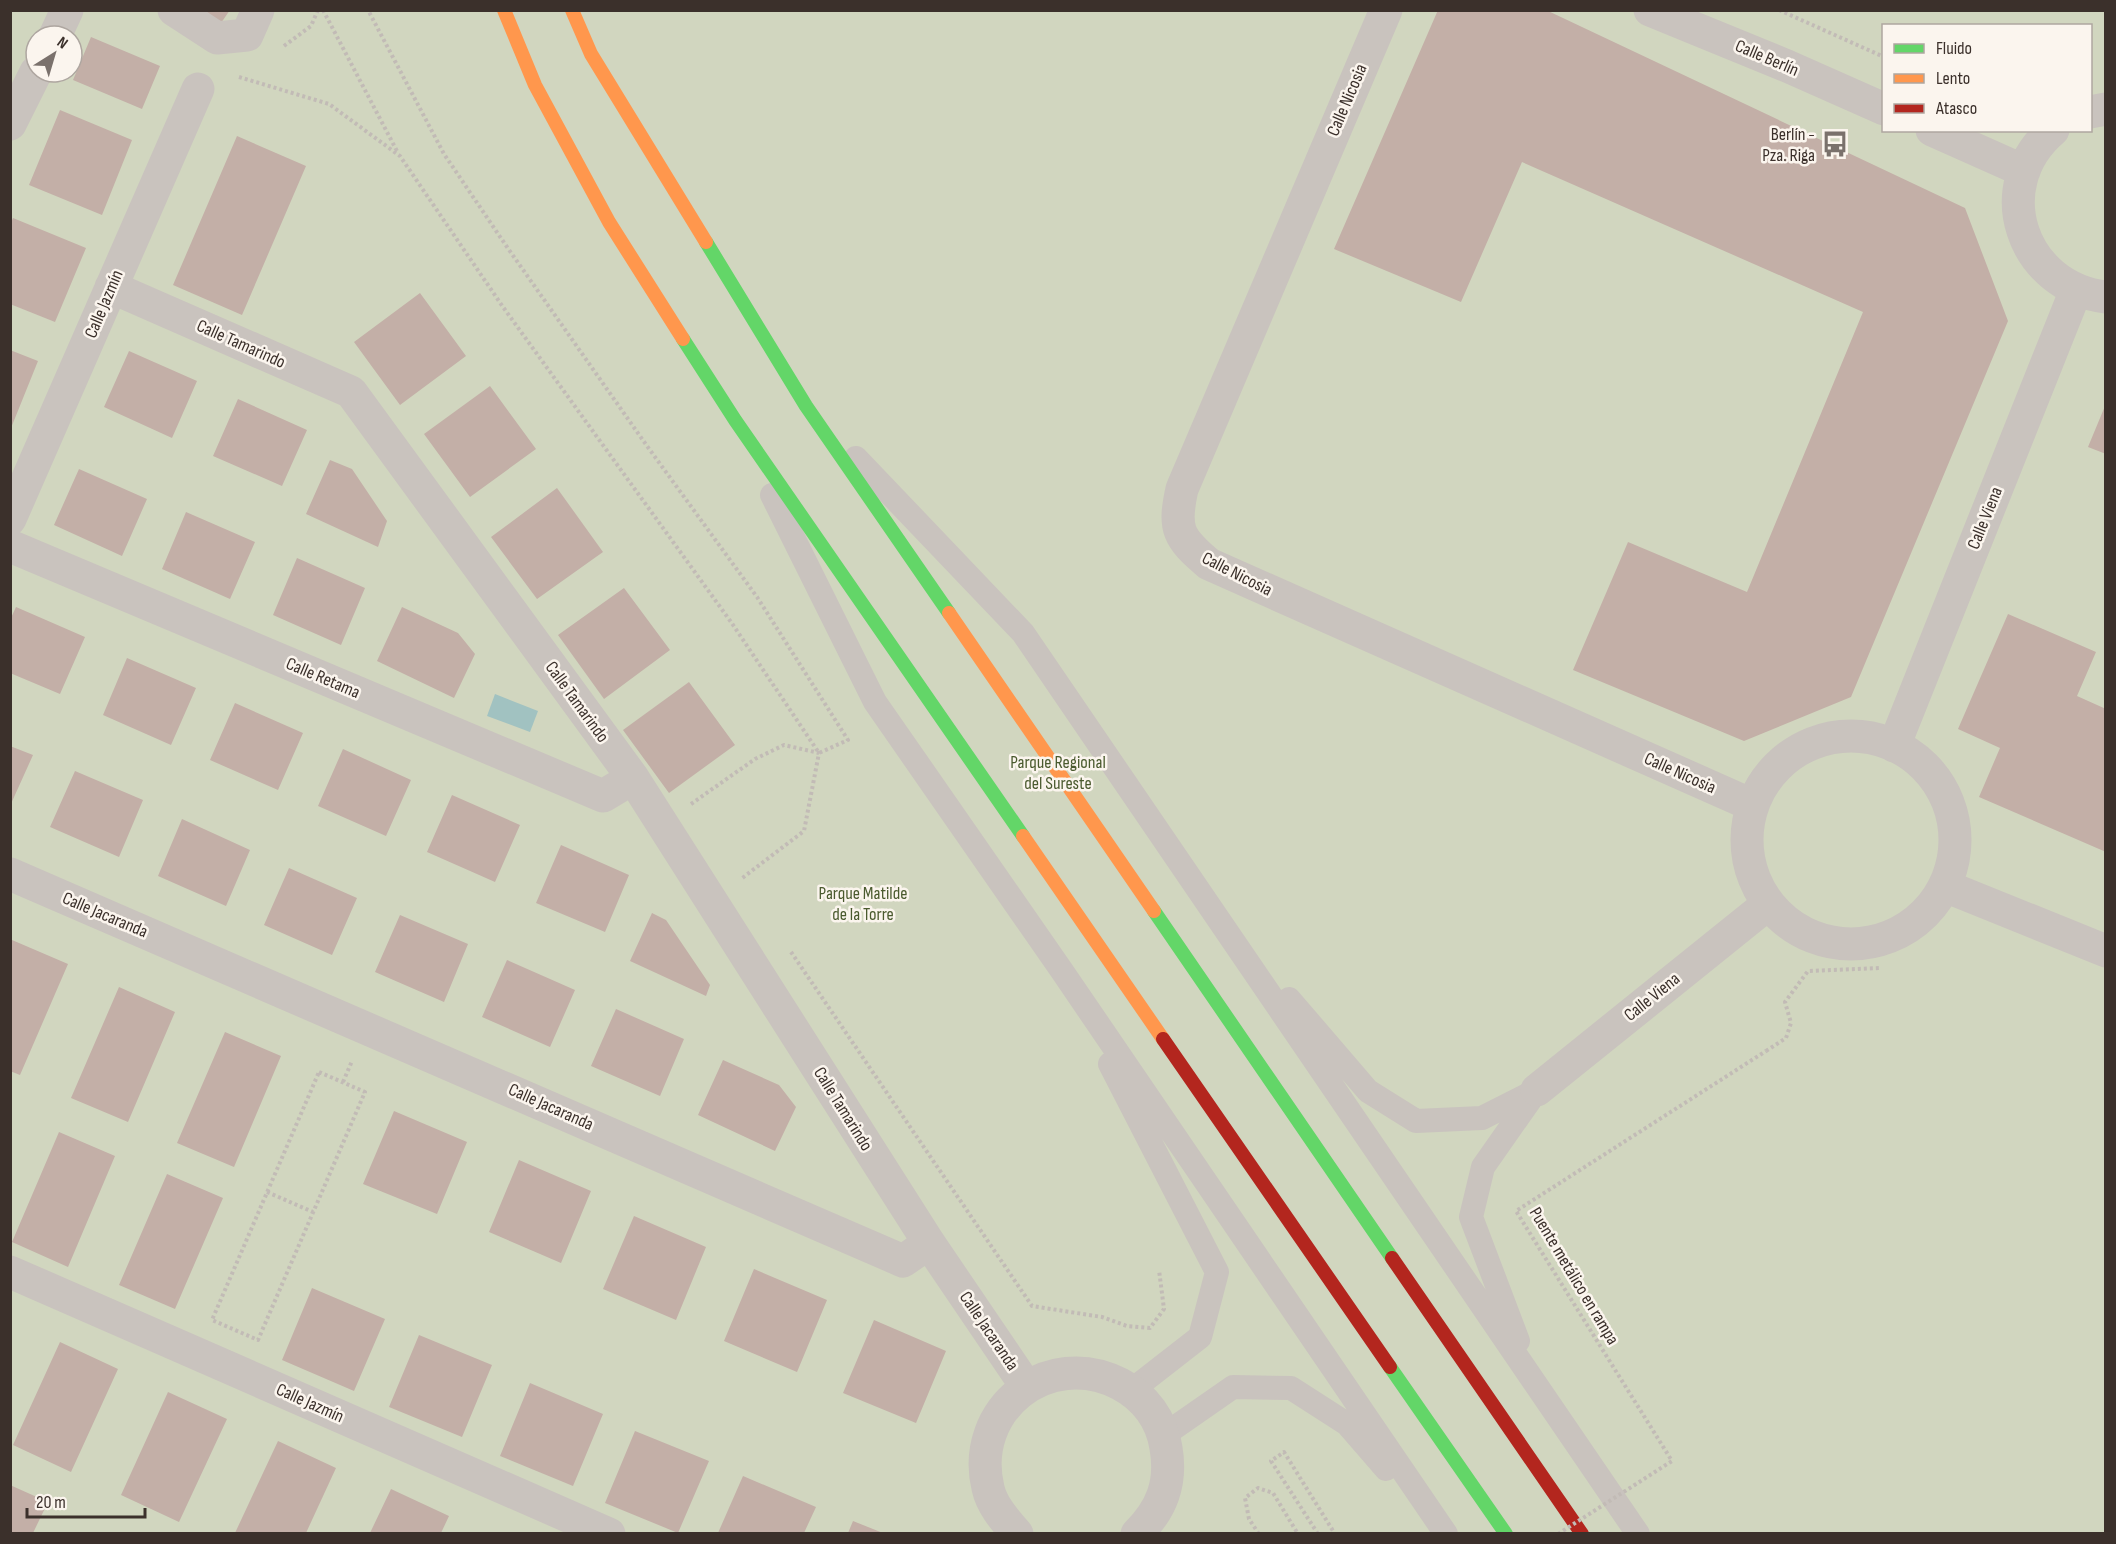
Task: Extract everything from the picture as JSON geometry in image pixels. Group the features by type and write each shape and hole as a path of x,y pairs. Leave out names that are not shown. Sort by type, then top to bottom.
{"main road":[{"path":"504,10 535,86 609,222 735,420 1506,1533"},
{"path":"572,10 591,54 806,406 1582,1533"}],"street":[{"path":"61,24 67,10"},
{"path":"174,10 217,38 247,35 258,10"},
{"name":"Calle Nicosia","path":"1386,10 1182,489 1176,514 1179,530 1188,547 1217,568 1752,805"},
{"name":"Calle Berlín","path":"1650,10 1882,108"},
{"path":"10,124 30,84"},
{"name":"Calle Jazmín","path":"10,519 198,89"},
{"path":"1936,132 2024,171"},
{"path":"2051,132 2029,158 2024,171 2018,195 2023,234 2032,252 2058,281 2091,293"},
{"name":"Calle Tamarindo","path":"111,287 351,392 633,778 929,1244"},
{"name":"Calle Viena","path":"1894,746 2091,293"},
{"name":"Calle Retama","path":"10,546 603,796 633,778"},
{"path":"1859,736 1881,740 1894,746 1920,762 1936,779 1947,798 1954,820 1955,842 1953,865 1945,886 1933,905 1916,922 1896,934 1874,942 1850,944 1827,941 1805,933 1785,920 1768,903 1758,886 1750,866 1747,846 1752,805 1763,784 1777,766 1794,752 1814,742 1836,737 1859,736"},
{"name":"Calle Jacaranda","path":"10,874 903,1261 929,1244 1026,1386"},
{"path":"1945,886 2106,951"},
{"name":"Calle Viena","path":"1537,1090 1768,903"},
{"name":"Calle Jazmín","path":"10,1272 609,1533"},
{"path":"1017,1533 1001,1516 988,1490 984,1460 990,1431 1005,1406 1026,1386 1052,1376 1079,1372 1107,1377 1132,1390 1152,1410 1164,1435 1169,1464 1165,1492 1152,1519 1137,1533"}],"lane":[{"path":"806,406 1023,633 1638,1533"},
{"path":"735,420 875,702 1062,971 1445,1533"},
{"path":"1207,903 1368,1091 1416,1121 1482,1118 1537,1090"},
{"path":"1062,971 1218,1272 1200,1337 1132,1390"},
{"path":"1532,1377 1471,1217 1483,1167 1537,1090"},
{"path":"1164,1435 1233,1387 1291,1388 1347,1424 1445,1533"}],"path":[{"path":"323,10 400,156 503,307 731,622 819,753 804,831 741,879 748,888"},
{"path":"368,10 444,154 640,437 758,597 848,740 819,753 784,745 755,759 686,808"},
{"path":"1779,10 1882,56"},
{"path":"239,77 329,104 400,156"},
{"path":"787,946 1032,1306 1102,1317 1127,1326 1149,1328 1164,1309 1159,1270"},
{"name":"Puente metálico en rampa","path":"1558,1533 1672,1461 1516,1211 1786,1038 1791,1023 1785,1002 1808,971 1881,968"},
{"path":"319,1072 365,1092 314,1212 258,1340 212,1320 319,1072"},
{"path":"267,1192 314,1212"},
{"path":"1318,1533 1270,1461 1284,1452 1335,1533"},
{"path":"1259,1533 1250,1519 1245,1498 1258,1488 1273,1493 1298,1533"}],"green space":[{"name":"Parque Regional del Sureste","path":"10,11 2105,11 2105,1533 11,1533"}],"water":[{"path":"495,694 538,711 530,732 487,716"}],"building":[{"path":"204,10 230,10 221,23"},
{"path":"1438,10 1546,10 1965,208 2008,321 1851,697 1744,741 1573,670 1628,542 1747,592 1863,312 1522,162 1461,302 1334,249"},
{"path":"91,37 160,66 142,109 83,84 84,54"},
{"path":"60,110 132,140 102,215 29,185"},
{"path":"237,136 306,166 242,315 173,285"},
{"path":"13,218 86,248 55,322 10,304 10,225"},
{"path":"420,293 466,356 400,405 354,342"},
{"path":"10,350 38,361 11,428 10,428"},
{"path":"129,351 197,381 172,438 104,407"},
{"path":"490,386 536,449 470,497 424,434"},
{"path":"238,399 307,430 282,486 213,456"},
{"path":"2106,406 2106,454 2088,447"},
{"path":"330,460 352,469 387,521 378,547 306,514"},
{"path":"79,469 147,499 122,556 54,525"},
{"path":"557,488 603,552 537,599 491,537"},
{"path":"186,512 255,542 230,599 162,569"},
{"path":"297,558 365,588 341,645 273,615"},
{"path":"624,588 670,650 604,699 558,635"},
{"path":"16,607 85,637 60,694 10,673 10,620"},
{"path":"402,607 458,633 475,654 454,698 377,661"},
{"path":"2008,614 2096,652 2077,696 2106,709 2106,852 1979,797 2000,748 1958,729"},
{"path":"127,658 196,688 171,745 103,715"},
{"path":"689,682 735,745 669,793 623,730"},
{"path":"235,703 303,733 278,790 210,760"},
{"path":"10,746 33,755 10,806"},
{"path":"343,749 411,780 386,836 318,806"},
{"path":"75,771 143,800 119,857 50,827"},
{"path":"452,795 520,825 495,882 427,852"},
{"path":"182,819 250,850 226,906 158,876"},
{"path":"561,845 629,875 605,932 536,903"},
{"path":"289,868 357,898 332,955 264,925"},
{"path":"652,913 666,920 710,985 706,996 630,961"},
{"path":"400,915 468,944 444,1002 375,972"},
{"path":"12,940 68,964 20,1075 10,1071"},
{"path":"507,960 575,990 550,1047 482,1017"},
{"path":"119,987 175,1012 128,1122 71,1098"},
{"path":"616,1009 684,1039 660,1096 591,1066"},
{"path":"225,1032 281,1056 234,1167 177,1143"},
{"path":"723,1060 779,1085 796,1107 775,1151 698,1115"},
{"path":"394,1111 467,1142 437,1214 363,1184"},
{"path":"59,1132 115,1156 68,1267 12,1242"},
{"path":"519,1160 591,1191 561,1263 489,1232"},
{"path":"167,1174 223,1198 175,1309 119,1285"},
{"path":"634,1216 706,1247 676,1320 603,1289"},
{"path":"754,1269 827,1300 797,1372 724,1341"},
{"path":"312,1288 385,1319 354,1391 282,1360"},
{"path":"874,1320 946,1351 916,1423 843,1393"},
{"path":"419,1335 492,1365 462,1437 389,1407"},
{"path":"60,1342 118,1369 71,1472 13,1445"},
{"path":"530,1383 603,1414 573,1486 500,1456"},
{"path":"168,1392 227,1419 179,1522 121,1495"},
{"path":"635,1431 709,1461 678,1533 605,1503"},
{"path":"278,1441 336,1468 306,1533 235,1533"},
{"path":"743,1476 816,1507 804,1533 718,1533"},
{"path":"10,1485 48,1502 33,1533 10,1533"},
{"path":"391,1489 449,1516 441,1533 370,1533"},
{"path":"853,1521 883,1533 848,1533"}],"traffic: fast":[{"path":"706,242 806,406 949,613"},
{"path":"683,339 735,420 1023,836"},
{"path":"1154,911 1392,1258"},
{"path":"1390,1367 1506,1534"}],"traffic: slow":[{"path":"504,10 535,85 609,222 683,339"},
{"path":"572,10 591,54 706,242"},
{"path":"949,613 1154,911"},
{"path":"1023,836 1163,1039"}],"traffic: jam":[{"path":"1163,1039 1390,1367"},
{"path":"1392,1258 1582,1534"}],"place":[{"name":"Berlín - Pza. Riga","path":"1835,144"}],"park label":[{"name":"Parque Matilde de la Torre","path":"863,903"}]}
